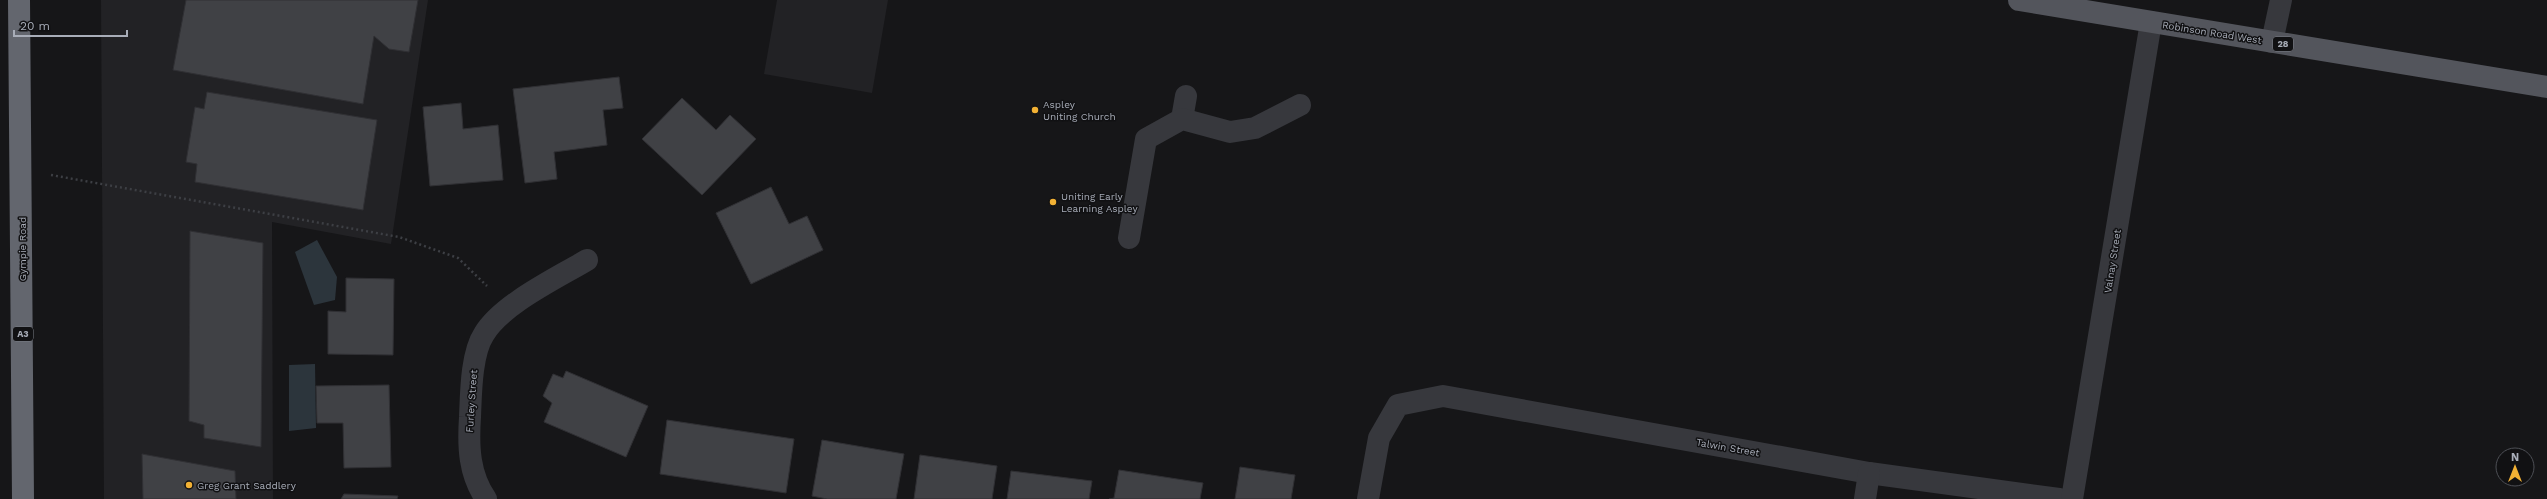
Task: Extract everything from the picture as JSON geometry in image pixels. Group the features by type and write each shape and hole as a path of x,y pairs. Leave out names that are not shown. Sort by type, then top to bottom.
{"highway":[{"name":"Gympie Road","path":"19,0 23,499"}],"main road":[{"name":"Robinson Road West","path":"2019,0 2547,87"}],"street":[{"path":"2272,42 2281,0"},
{"name":"Valnay Street","path":"2072,499 2151,22"},
{"path":"1182,119 1186,96"},
{"path":"1129,238 1146,139 1182,119 1230,132 1255,128 1300,105"},
{"name":"Furley Street","path":"486,499 476,485 468,448 473,369 483,334 510,306 587,260"},
{"name":"Talwin Street","path":"1368,499 1379,438 1398,405 1443,396 1869,473 2059,499"},
{"path":"1865,499 1869,473"}],"path":[{"path":"21,170 399,237 458,258 510,306"}],"shaded area":[{"path":"101,0 428,0 391,244 272,222 273,499 104,499"},
{"path":"777,0 888,0 872,93 764,74"},
{"path":"317,240 337,277 335,300 314,305 295,252"},
{"path":"315,364 316,428 289,431 289,365"}],"building":[{"path":"186,0 418,0 409,52 389,49 374,36 363,104 173,70"},
{"path":"619,77 623,108 603,110 607,145 554,152 557,179 525,183 513,89"},
{"path":"207,92 377,120 363,210 195,182 197,164 186,162 195,107 204,109"},
{"path":"682,98 716,130 730,115 756,139 702,195 642,139"},
{"path":"461,103 463,129 498,125 503,180 430,186 423,107"},
{"path":"771,187 789,224 807,216 823,250 751,284 716,213"},
{"path":"190,231 263,243 261,447 204,438 204,425 189,421"},
{"path":"346,278 394,279 393,355 328,354 328,311 346,312"},
{"path":"566,371 648,406 626,457 544,422 552,403 543,396 553,374 563,378"},
{"path":"389,385 391,467 344,468 343,423 317,423 316,386"},
{"path":"667,420 794,439 786,493 660,474"},
{"path":"822,440 904,454 896,499 827,499 812,496"},
{"name":"Greg Grant Saddlery","path":"142,454 235,471 236,499 143,499"},
{"path":"920,455 997,466 992,499 914,499"},
{"path":"1240,467 1295,475 1291,499 1235,499"},
{"path":"1119,470 1203,483 1200,499 1109,499 1114,498"},
{"path":"1011,471 1092,481 1089,499 1007,499"},
{"path":"344,494 398,496 397,499 341,499"}],"place":[{"name":"Aspley Uniting Church","path":"1035,110"},
{"name":"Uniting Early Learning Aspley","path":"1053,202"},
{"name":"Greg Grant Saddlery","path":"189,485"}]}
